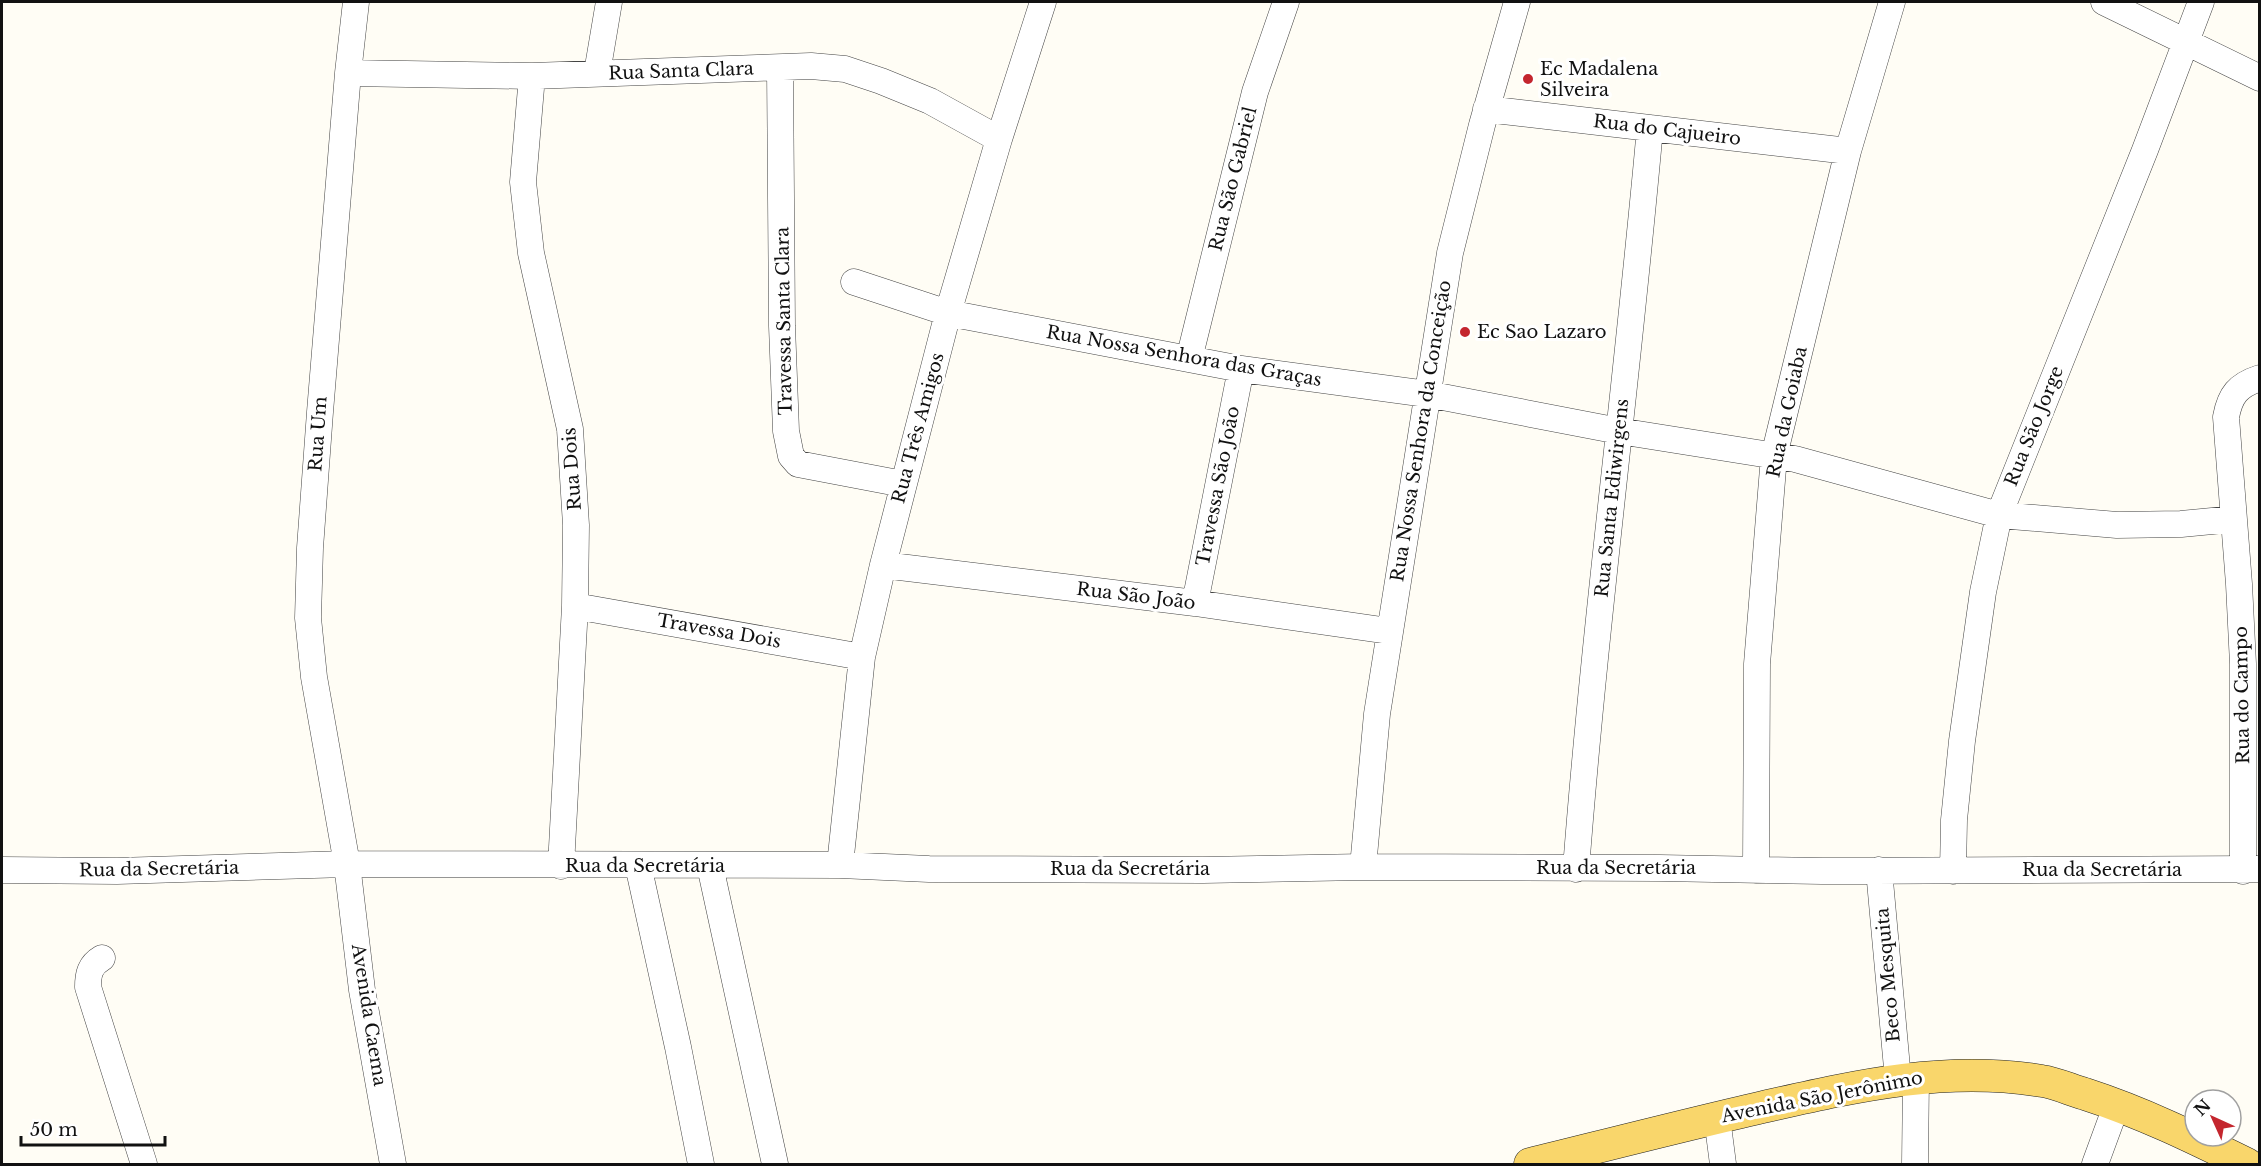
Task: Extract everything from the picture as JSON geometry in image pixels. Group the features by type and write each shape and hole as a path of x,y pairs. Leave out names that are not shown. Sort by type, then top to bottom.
{"main road":[{"name":"Avenida São Jerônimo","path":"1530,1164 1717,1118 1907,1078 1981,1075 2034,1080 2117,1104 2247,1164"}],"street":[{"name":"Rua Um","path":"347,864 314,677 308,618 310,548 320,412 356,2"},
{"path":"597,73 609,2"},
{"name":"Rua Três Amigos","path":"840,865 862,657 883,565 948,313 999,139 1043,2"},
{"name":"Rua São Gabriel","path":"1190,359 1255,92 1286,2"},
{"name":"Rua Nossa Senhora da Conceição","path":"1363,867 1377,714 1450,253 1486,109 1517,2"},
{"name":"Rua da Goiaba","path":"1756,870 1757,664 1774,456 1848,151 1892,2"},
{"path":"2104,2 2186,40 2259,78"},
{"name":"Rua São Jorge","path":"1953,871 1954,820 1962,741 1983,592 1999,515 2145,150 2201,2"},
{"name":"Rua Santa Clara","path":"348,73 532,76 811,66 854,72 930,101 999,139"},
{"name":"Travessa Santa Clara","path":"780,68 782,326 786,431 791,456 798,464 903,484"},
{"name":"Rua Dois","path":"532,76 523,182 531,253 570,429 576,525 576,606 561,866"},
{"name":"Rua do Cajueiro","path":"1486,109 1848,151"},
{"name":"Rua Santa Ediwirgens","path":"1576,869 1585,758 1618,431 1634,302 1650,128"},
{"name":"Rua Nossa Senhora das Graças","path":"854,282 948,313 1241,369 1427,394 1618,431 1795,459 1999,515"},
{"name":"Travessa São João","path":"1195,603 1241,369"},
{"name":"Rua do Campo","path":"2251,870 2239,584 2226,417 2232,395 2244,384 2259,378"},
{"path":"1999,515 2117,525 2181,524 2233,519"},
{"name":"Rua São João","path":"883,565 1195,603 1389,631"},
{"name":"Travessa Dois","path":"576,606 862,657"},
{"name":"Rua da Secretária","path":"2,870 117,872 347,864 840,865 928,869 1203,870 1363,867 1953,871 2251,870"},
{"name":"Avenida Caema","path":"347,864 362,990 393,1164"},
{"path":"638,865 701,1164"},
{"path":"710,866 775,1164"},
{"name":"Beco Mesquita","path":"1879,870 1907,1078 1915,1164"},
{"path":"102,958 91,967 88,987 144,1164"},
{"path":"2096,1164 2117,1104"},
{"path":"1717,1118 1723,1164"}],"place":[{"name":"Ec Madalena Silveira","path":"1528,79"},
{"name":"Ec Sao Lazaro","path":"1465,332"}]}
